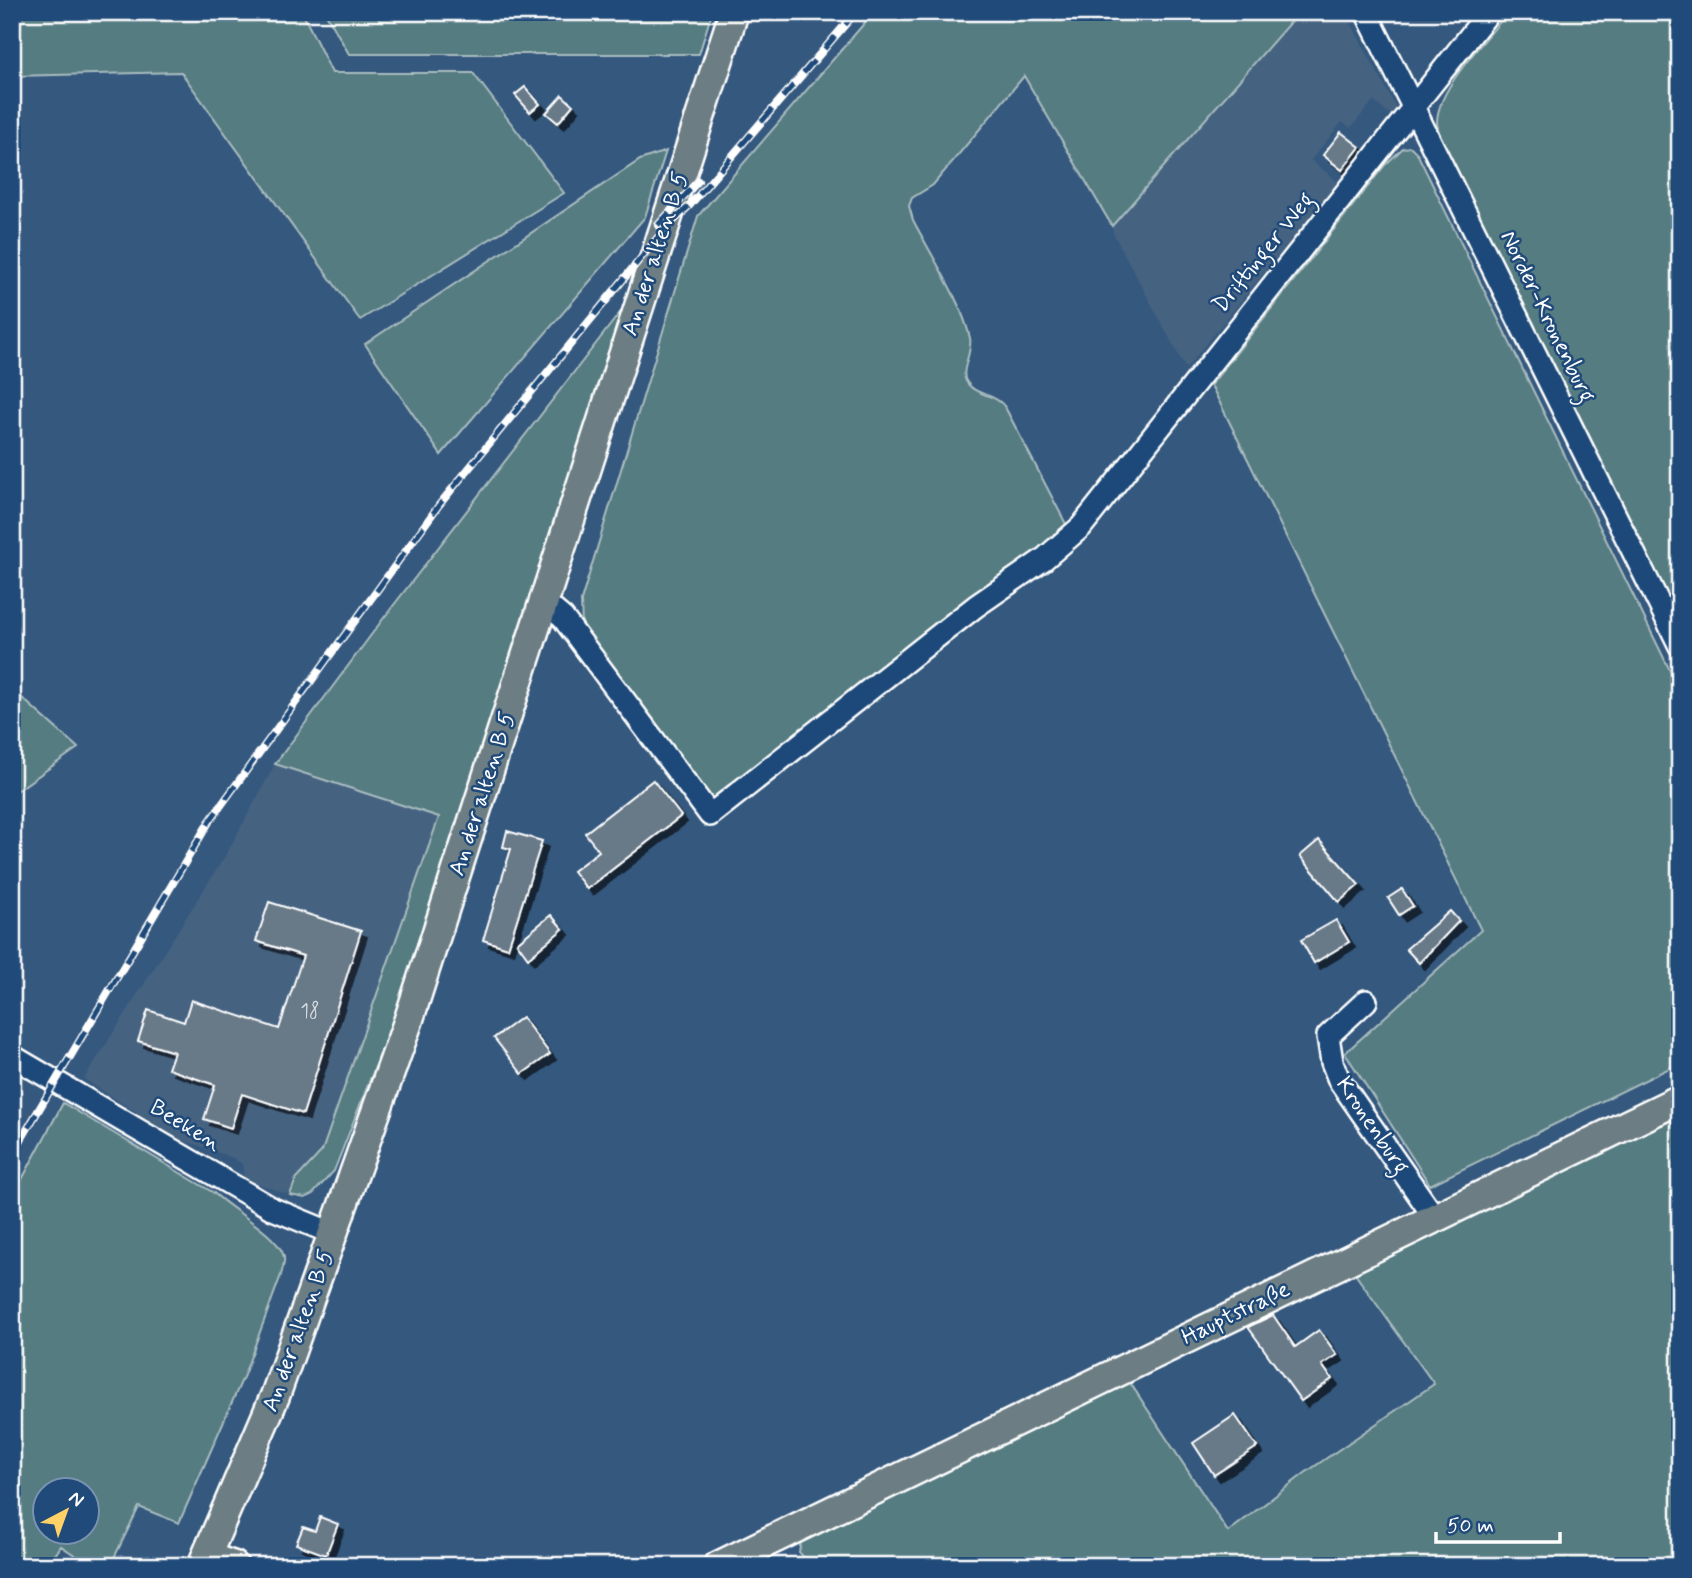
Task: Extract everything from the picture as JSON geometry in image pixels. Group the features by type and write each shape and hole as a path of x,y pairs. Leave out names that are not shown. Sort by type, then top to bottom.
{"main road":[{"name":"An der alten B 5","path":"204,1561 257,1443 408,1022 734,12"},
{"name":"Hauptstraße","path":"718,1566 1680,1100"},
{"path":"204,1561 234,1566"}],"street":[{"name":"Norder-Kronenburg","path":"1366,12 1680,646"},
{"name":"Driftinger Weg","path":"544,602 564,618 710,815 976,606 1044,559 1081,527 1489,12"},
{"name":"Kronenburg","path":"1366,1001 1328,1036 1332,1062 1339,1080 1434,1218"},
{"name":"Beeken","path":"12,1056 273,1209 334,1234"}],"shaded area":[{"path":"1299,12 1345,12 1397,109 1392,116 1373,101 1351,128 1342,122 1311,160 1338,182 1186,369 1113,233 1112,226"},
{"path":"275,764 439,817 322,1151 292,1187 290,1195 244,1179 242,1164 233,1158 177,1138 84,1079 228,851"}],"green space":[{"path":"12,12 302,12 332,73 473,73 564,193 360,320 181,72 12,76"},
{"path":"325,12 712,12 699,54 349,54"},
{"path":"874,12 1299,12 1112,226 1024,76 933,185 912,198 909,206 913,220 953,293 966,323 970,349 965,372 966,381 974,389 996,399 1005,407 1066,524 1050,540 712,802 582,626 581,601 698,216"},
{"path":"1508,12 1680,12 1680,620 1438,131 1437,121 1446,93 1465,64"},
{"path":"1411,147 1417,153 1680,691 1680,1063 1430,1185 1345,1053 1481,930 1211,385 1385,165 1403,148"},
{"path":"666,151 645,217 441,455 365,344 640,160"},
{"path":"622,310 395,1016 334,1171 312,1195 305,1198 290,1195 296,1179 322,1151 439,817 275,764 383,619"},
{"path":"12,689 78,748 12,794"},
{"path":"63,1103 214,1193 274,1241 281,1250 284,1264 244,1375 179,1523 139,1507 110,1566 91,1566 61,1546 48,1566 12,1566 12,1198"},
{"path":"1680,1116 1680,1566 811,1566 799,1552 801,1542 812,1534 1127,1378 1228,1532 1305,1473 1434,1384 1350,1267 1438,1231"}],"building":[{"path":"525,87 540,104 530,112 515,95"},
{"path":"562,95 573,105 558,123 546,113"},
{"path":"1341,132 1360,147 1342,170 1323,155"},
{"path":"653,780 681,816 587,889 573,871 599,851 585,833"},
{"path":"507,831 542,841 508,948 483,940 511,849 503,847"},
{"path":"1319,840 1359,885 1339,902 1300,856"},
{"path":"1402,889 1413,906 1399,915 1388,898"},
{"path":"269,902 361,931 303,1114 242,1094 231,1128 204,1119 215,1085 168,1069 174,1052 138,1041 148,1010 184,1022 191,1000 279,1029 303,956 256,941"},
{"path":"1450,911 1459,921 1419,963 1406,949"},
{"path":"551,915 563,929 528,958 517,943"},
{"path":"1336,920 1349,942 1314,963 1301,940"},
{"path":"522,1017 550,1054 522,1074 494,1038"},
{"path":"1273,1315 1295,1347 1319,1330 1337,1355 1322,1365 1332,1379 1301,1401 1248,1327"},
{"path":"1235,1415 1257,1447 1214,1475 1193,1443"},
{"path":"320,1517 338,1524 326,1555 296,1544 303,1527 315,1531"}],"railway":[{"path":"12,1155 209,822 439,505 663,231 690,205 856,12"},
{"path":"658,225 698,181"}]}
